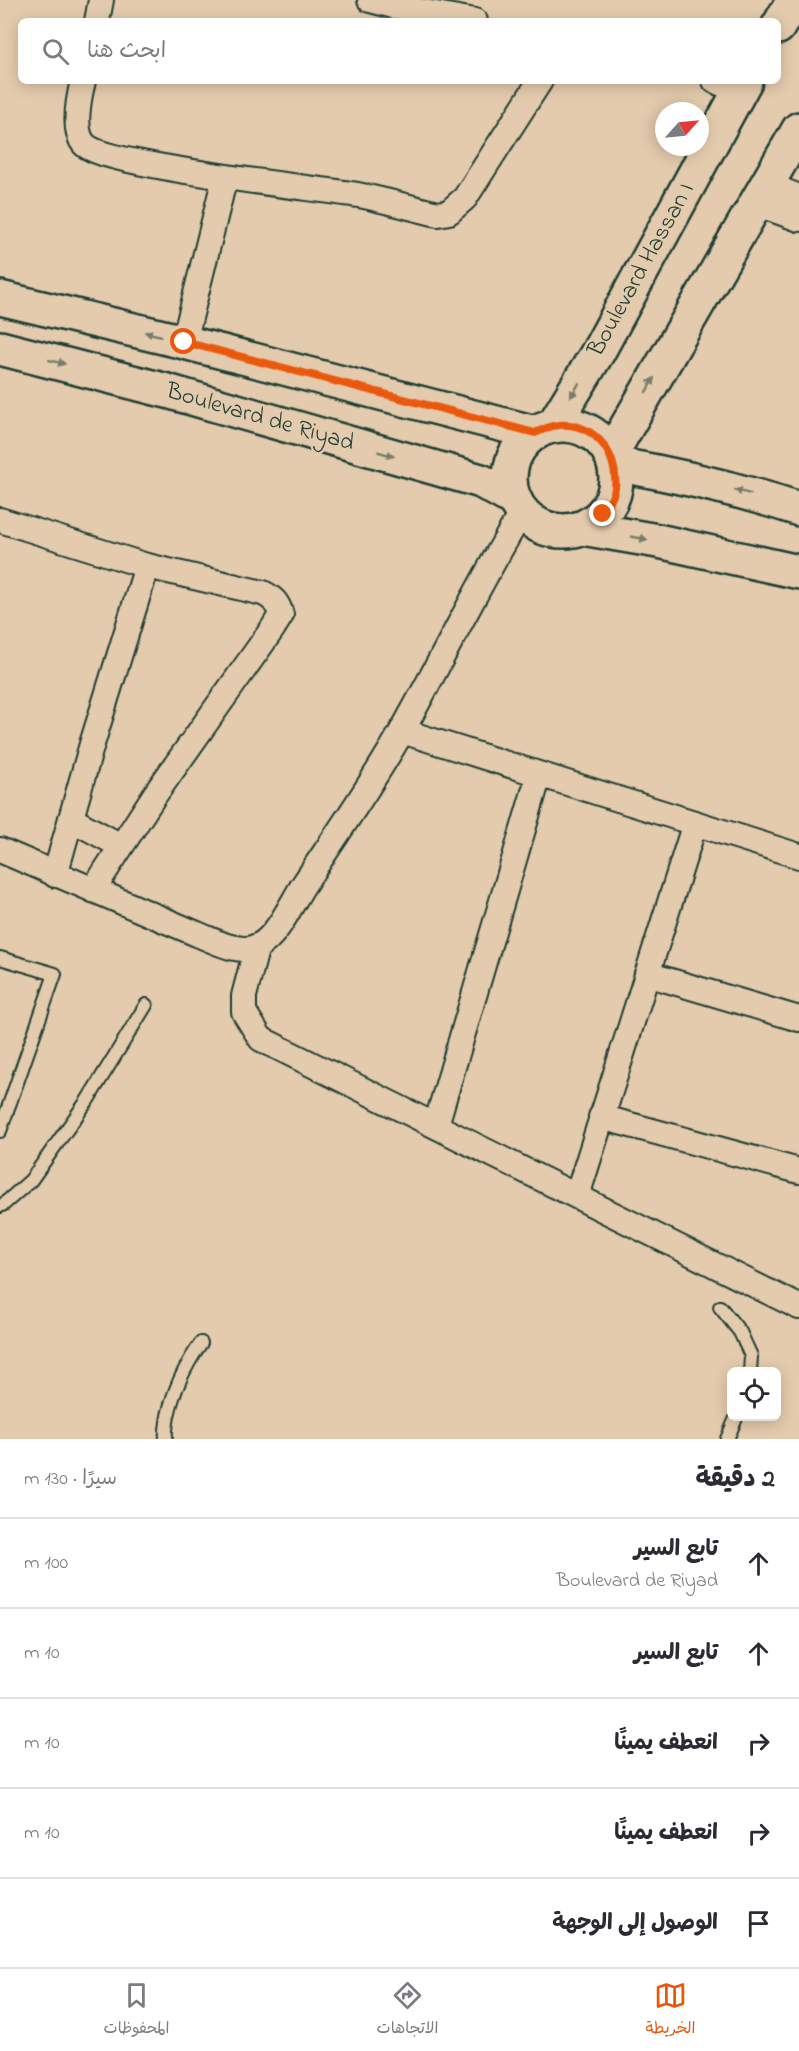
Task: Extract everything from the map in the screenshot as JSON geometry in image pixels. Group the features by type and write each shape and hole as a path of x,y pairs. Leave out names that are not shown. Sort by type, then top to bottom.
{"main road":[{"path":"781,22 794,0"},
{"name":"Boulevard Hassan I","path":"544,430 598,352 733,84"},
{"path":"613,459 799,129"},
{"path":"0,298 544,430 570,426 586,431 601,441 613,459 615,490 603,514 582,528"},
{"name":"Boulevard de Riyad","path":"0,348 167,391 481,481 518,506"},
{"path":"544,430 524,443 515,455 510,485 518,506 531,521 543,528 556,531 582,528 658,541 799,572"},
{"path":"613,459 762,497 799,509"}],"street":[{"path":"97,18 101,0"},
{"path":"370,0 461,18"},
{"path":"82,84 77,114 79,133 84,144 97,152 117,158 225,177 359,195 438,214 449,212 465,198 538,84"},
{"path":"184,342 225,177"},
{"path":"761,193 799,197"},
{"path":"761,193 799,219"},
{"path":"0,850 229,946 244,949 257,946 267,939 281,922 402,732 518,506"},
{"path":"0,522 147,566 263,593 272,598 281,615 93,890"},
{"path":"56,875 92,744 147,566"},
{"path":"402,732 799,856"},
{"path":"436,1125 539,775"},
{"path":"71,819 121,846"},
{"path":"577,1196 695,823"},
{"path":"257,946 244,996 244,1012 261,1039 799,1307"},
{"path":"647,974 799,1019"},
{"path":"602,1118 799,1171"}],"lane":[{"path":"0,958 55,974 0,1131"},
{"path":"0,1206 31,1180 87,1101 146,1005"},
{"path":"720,1307 740,1332 752,1356 751,1367"},
{"path":"166,1439 176,1386 185,1365 201,1343"},
{"path":"727,1439 735,1421"}],"route":[{"path":"184,342 535,433 553,426 570,426 586,431 601,441 611,454 614,464 615,490 603,514"}]}
